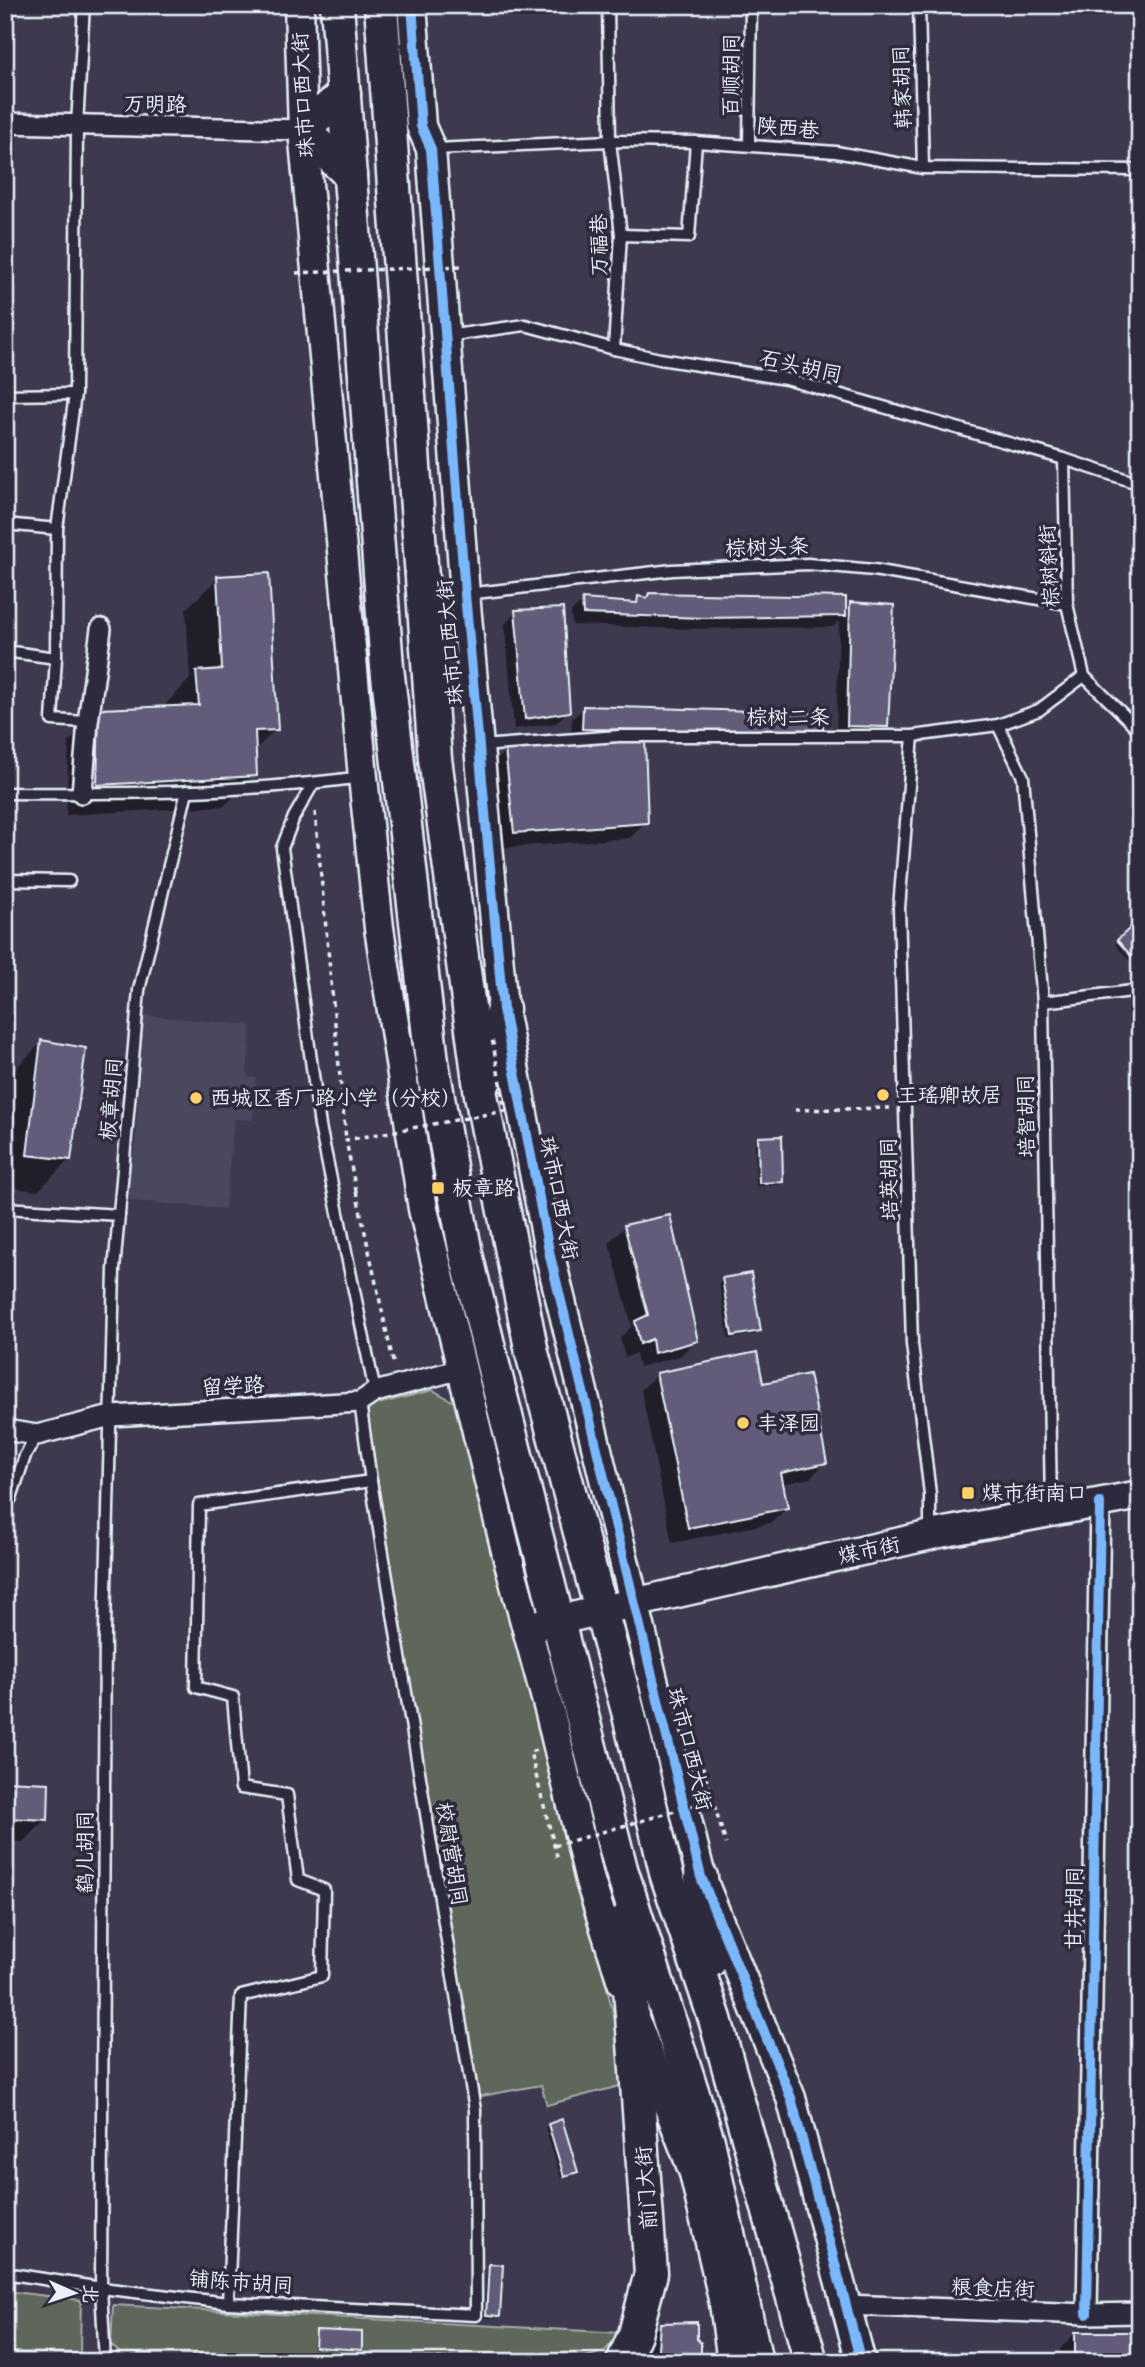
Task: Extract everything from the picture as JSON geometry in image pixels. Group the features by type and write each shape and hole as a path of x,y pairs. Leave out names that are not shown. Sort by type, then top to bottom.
{"main road":[{"name":"珠市口西大街","path":"337,5 387,667 432,1062 466,1254 535,1537 621,1869 708,2141 756,2362"},
{"name":"珠市口西大街","path":"381,5 435,759 481,1095 533,1353 628,1712 667,1876 715,2019 811,2362"},
{"path":"344,94 303,130 350,174"},
{"path":"481,1095 503,1009"},
{"name":"前门大街","path":"621,1869 651,2273 635,2334 623,2362"},
{"path":"701,1877 715,2019"},
{"path":"631,2010 708,2141"}],"street":[{"name":"珠市口西大街","path":"299,5 303,130 363,777 379,928 423,1209 590,1881 631,2010 694,2173 724,2303 732,2362"},
{"name":"珠市口西大街","path":"412,5 421,126 431,149 465,594 503,1009 550,1256 701,1877 791,2098 861,2362"},
{"name":"万明路","path":"5,123 303,130"},
{"path":"82,793 88,722 101,629"},
{"name":"留学路","path":"5,1430 37,1435 111,1416 367,1397 399,1385 461,1369"},
{"name":"煤市街","path":"527,1627 940,1533 1140,1496"},
{"name":"甘井胡同","path":"1087,2314 1100,1503"},
{"name":"粮食店街","path":"845,2305 1087,2314 1140,2312"}],"lane":[{"path":"84,5 77,125 75,394 57,529 56,658 52,720 88,722"},
{"name":"万福巷","path":"608,5 610,142 621,235 614,349"},
{"name":"百顺胡同","path":"749,145 751,5"},
{"name":"韩家胡同","path":"919,5 923,168"},
{"name":"陕西巷","path":"431,149 610,142 696,142 836,152 923,168 1140,170"},
{"path":"621,235 689,237 696,142"},
{"name":"石头胡同","path":"446,337 525,325 614,349 786,379 1064,459 1140,484"},
{"path":"5,395 75,394"},
{"name":"棕树斜街","path":"1064,459 1067,604 1084,676"},
{"path":"5,524 57,529"},
{"name":"棕树头条","path":"465,594 673,570 808,564 874,570 1067,604"},
{"path":"5,651 56,658"},
{"path":"1084,676 1140,731"},
{"name":"棕树二条","path":"478,746 619,736 913,736 998,725 1039,710 1084,676"},
{"name":"培智胡同","path":"998,725 1023,777 1043,1002 1051,1513"},
{"name":"培英胡同","path":"913,736 899,908 912,1344 930,1494 930,1536"},
{"path":"5,793 187,791 313,784 363,777"},
{"name":"校尉营胡同","path":"313,784 294,817 282,848 320,1126 367,1397 371,1481 475,2110 476,2315"},
{"name":"板章胡同","path":"111,1416 114,1270 139,990 187,791"},
{"path":"5,880 69,881"},
{"path":"1043,1002 1140,990"},
{"path":"5,1208 119,1215"},
{"name":"鹞儿胡同","path":"105,2362 101,2288 105,1629 111,1416"},
{"path":"5,1505 11,1498 25,1456 37,1435"},
{"path":"228,2302 241,1996 322,1976 324,1890 298,1880 287,1795 242,1788 233,1697 196,1687 199,1506 371,1481"},
{"name":"铺陈市胡同","path":"5,2273 101,2288 228,2302 476,2315"}],"path":[{"path":"296,273 461,266"},
{"path":"313,784 346,1140 399,1385"},
{"path":"346,1140 505,1111 492,1038"},
{"path":"795,1110 906,1107"},
{"path":"691,1727 726,1844"},
{"path":"533,1763 554,1846 713,1800"}],"shaded area":[{"name":"西城区香厂路小学（分校）","path":"143,1015 251,1025 247,1077 256,1078 253,1120 234,1119 225,1209 125,1200 128,1152 135,1152"}],"green space":[{"path":"433,1390 459,1405 631,2083 547,2105 541,2085 476,2097 366,1407"},
{"path":"5,2291 81,2300 80,2354 5,2352"},
{"path":"113,2305 621,2333 605,2351 577,2360 120,2353 111,2345"}],"building":[{"path":"269,573 278,730 255,731 257,776 97,785 99,709 199,705 196,671 222,669 217,576"},
{"path":"649,593 846,597 846,616 704,618 583,614 582,599 637,603 638,596 647,598"},
{"path":"850,602 894,605 888,727 847,726"},
{"path":"563,608 570,712 525,719 515,610"},
{"path":"583,706 823,713 823,732 582,729"},
{"path":"645,740 648,823 514,833 505,749"},
{"path":"1140,919 1140,966 1117,940"},
{"path":"41,1040 86,1048 71,1160 27,1155"},
{"path":"782,1136 783,1182 759,1183 758,1137"},
{"path":"670,1215 698,1341 654,1353 652,1339 640,1344 635,1321 648,1315 624,1225"},
{"path":"751,1273 761,1331 732,1336 722,1278"},
{"name":"丰泽园","path":"757,1352 763,1383 809,1374 827,1463 781,1473 788,1508 688,1528 656,1373"},
{"path":"5,1781 49,1783 48,1820 5,1818"},
{"path":"562,2119 578,2172 564,2176 548,2124"},
{"path":"489,2264 503,2265 500,2316 486,2315"},
{"path":"697,2322 701,2362 657,2362 660,2323"},
{"path":"316,2330 362,2332 362,2350 315,2347"},
{"path":"1075,2332 1140,2332 1140,2362 1075,2362"}],"cycle path":[{"path":"412,5 421,126 431,149 465,594 503,1009 550,1256 701,1877 791,2098 861,2362"},
{"path":"1087,2314 1100,1503"}],"place":[{"name":"王瑶卿故居","path":"883,1095"},
{"name":"西城区香厂路小学（分校）","path":"196,1098"},
{"name":"板章路","path":"438,1188"},
{"name":"丰泽园","path":"743,1423"},
{"name":"煤市街南口","path":"968,1493"}]}
